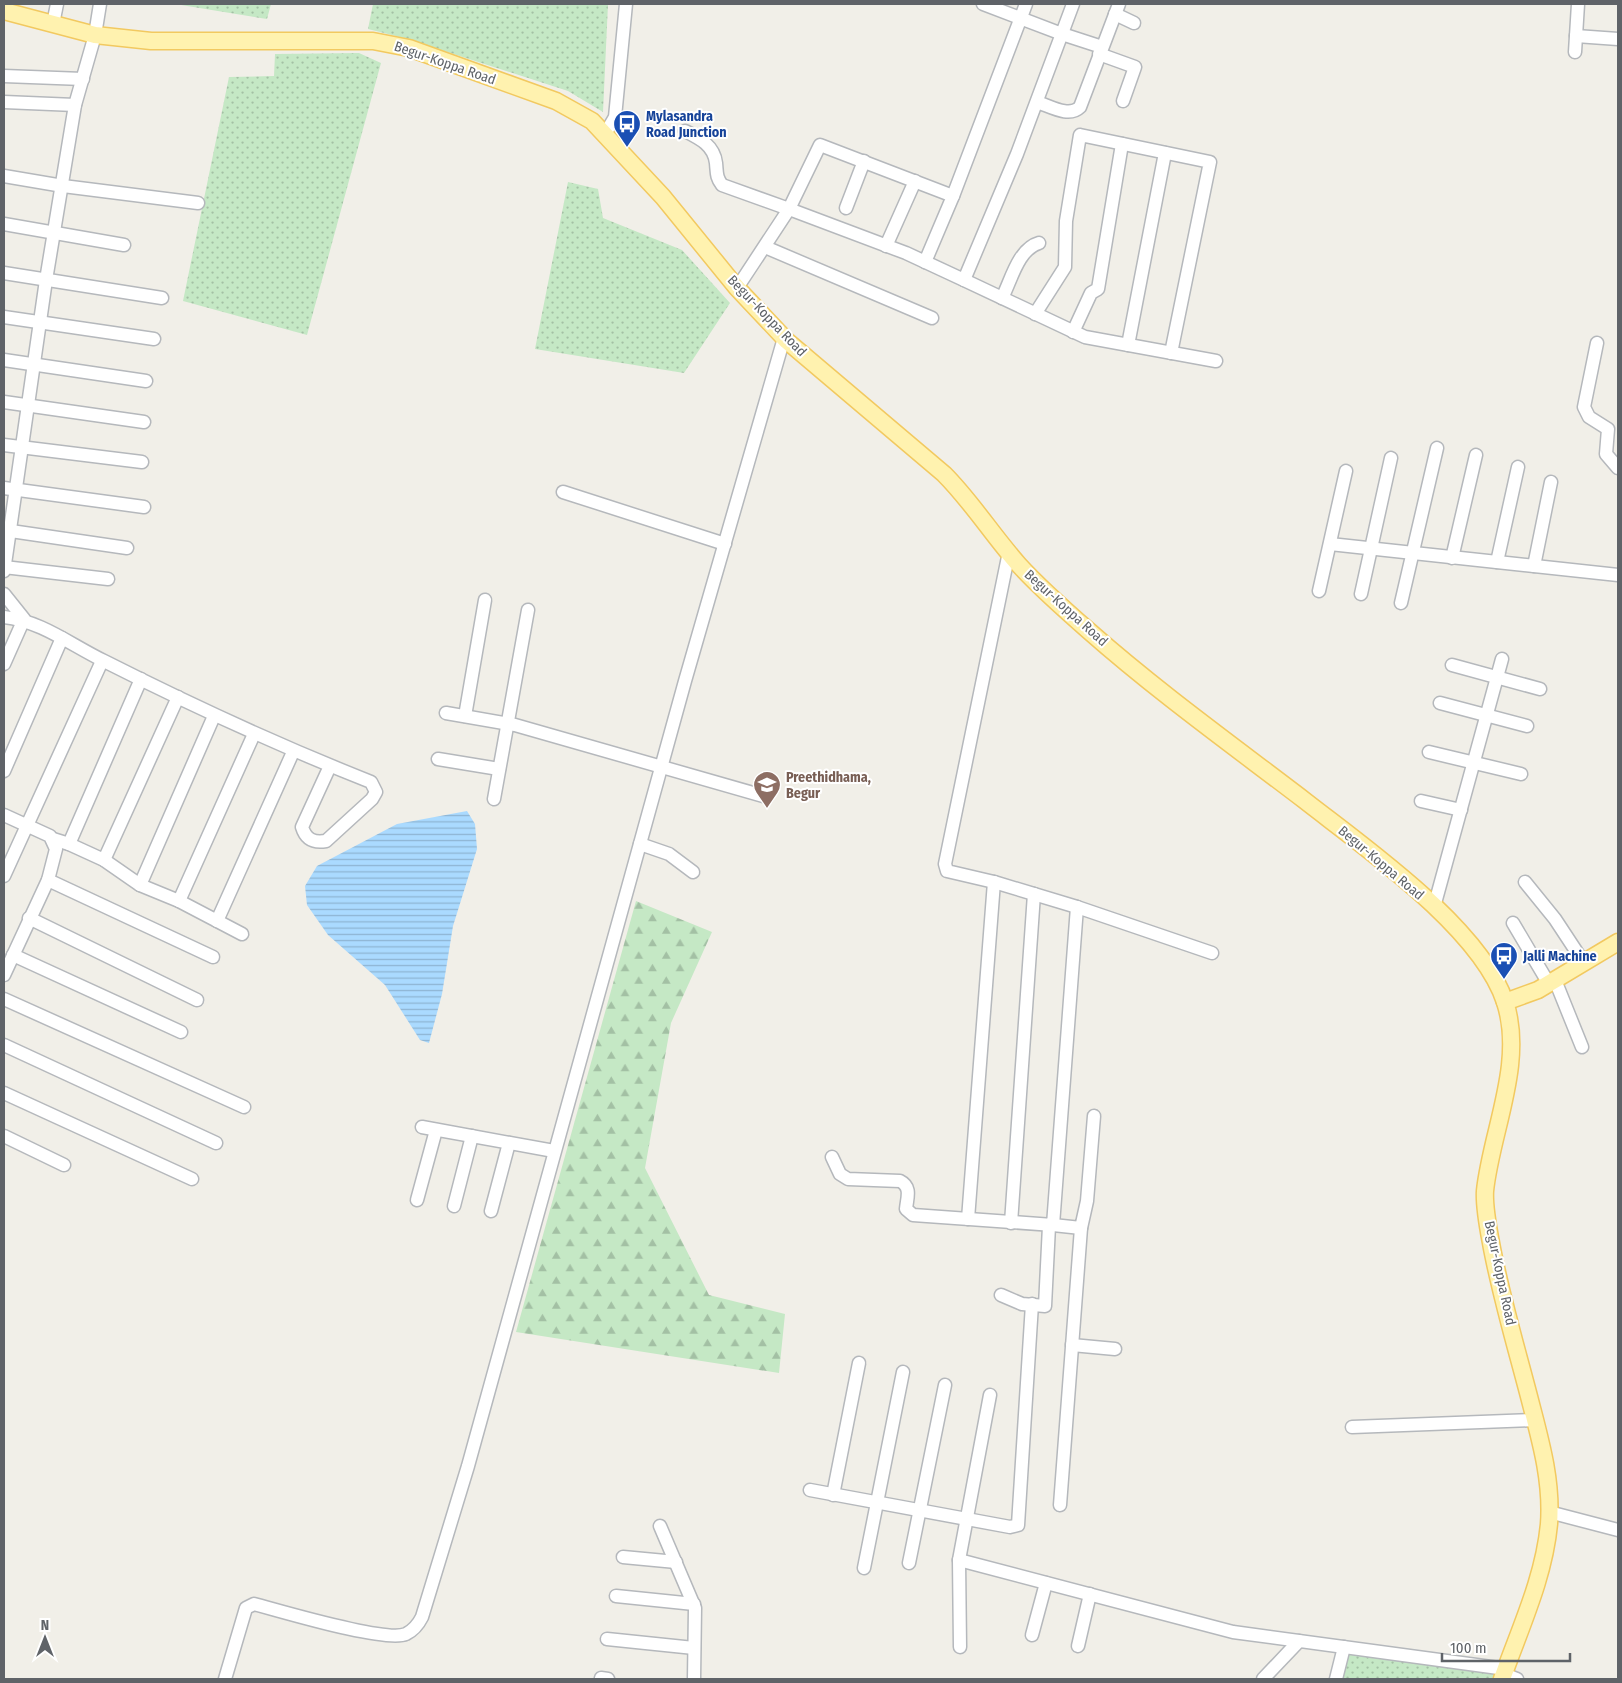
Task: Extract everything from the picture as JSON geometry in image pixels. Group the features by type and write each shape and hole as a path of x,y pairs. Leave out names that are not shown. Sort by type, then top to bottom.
{"main road":[{"name":"Begur-Koppa Road","path":"4,11 95,35 151,41 373,41 409,48 556,101 592,121 663,197 737,288 784,338 944,474 965,496 1020,566 1090,632 1199,720 1392,868 1462,934 1478,954 1505,1002 1509,1028 1510,1060 1506,1095 1485,1194 1491,1242 1535,1420 1550,1490 1548,1527 1538,1582 1507,1675"},
{"path":"1505,1002 1538,990 1618,942"}],"street":[{"path":"53,24 58,4"},
{"path":"100,4 95,35 76,105 46,280 23,448 10,488 4,568 108,579"},
{"path":"605,134 615,117 626,4"},
{"path":"984,4 1101,50 1135,67 1123,101"},
{"path":"925,262 953,196 1026,4"},
{"path":"964,280 1037,102 1073,4"},
{"path":"1574,52 1578,4"},
{"path":"1037,102 1064,111 1075,111 1080,106 1117,9 1134,23"},
{"path":"1576,36 1618,38"},
{"path":"4,76 83,79"},
{"path":"4,102 45,102 76,105"},
{"path":"685,131 705,142 712,150 716,162 716,177 722,185 925,262 1085,337 1216,361"},
{"path":"1035,314 1065,267 1066,221 1080,135 1210,162 1171,353"},
{"path":"1073,332 1091,293 1098,289 1122,144"},
{"path":"737,288 789,210 820,145 953,196"},
{"path":"1128,345 1165,153"},
{"path":"846,208 864,161"},
{"path":"4,176 63,186 198,203"},
{"path":"886,246 915,181"},
{"path":"4,224 124,245"},
{"path":"1002,298 1022,255 1032,245 1039,243"},
{"path":"765,247 932,318"},
{"path":"4,273 162,298"},
{"path":"4,317 154,339"},
{"path":"225,1679 246,1608 254,1604 372,1633 405,1634 416,1628 422,1618 453,1520 661,768 784,338"},
{"path":"1597,343 1584,407 1589,416 1608,429 1606,454 1618,468"},
{"path":"4,360 146,381"},
{"path":"4,402 144,422"},
{"path":"4,445 142,462"},
{"path":"1401,602 1437,448"},
{"path":"1452,558 1476,455"},
{"path":"1361,594 1391,458"},
{"path":"1497,562 1518,466"},
{"path":"1319,591 1346,471"},
{"path":"1534,566 1551,482"},
{"path":"10,488 144,507"},
{"path":"563,492 725,544"},
{"path":"6,530 127,548"},
{"path":"1330,544 1618,575"},
{"path":"1009,552 945,864 948,873 994,882 1077,907 1212,953"},
{"path":"4,594 24,619"},
{"path":"465,716 485,600"},
{"path":"494,799 528,610"},
{"path":"4,617 24,619 102,661 214,716 293,752 330,766 371,782 376,792 372,799 326,840 318,842 309,840 304,835 302,827 330,766"},
{"path":"4,664 24,619"},
{"path":"4,771 62,638"},
{"path":"1434,908 1502,659"},
{"path":"4,876 102,661"},
{"path":"1452,665 1540,689"},
{"path":"69,844 141,679"},
{"path":"104,860 178,697"},
{"path":"1440,703 1527,726"},
{"path":"446,713 507,723 767,797"},
{"path":"140,885 214,716"},
{"path":"179,901 254,734"},
{"path":"217,921 293,752"},
{"path":"1429,752 1521,774"},
{"path":"438,759 499,769"},
{"path":"1421,801 1461,810"},
{"path":"4,815 53,839 104,860 140,885 179,901 242,934"},
{"path":"4,974 48,880 56,855 53,839"},
{"path":"640,844 677,859 693,872"},
{"path":"48,880 212,957"},
{"path":"968,1220 994,882"},
{"path":"1525,882 1555,919 1584,962"},
{"path":"1011,1223 1034,894"},
{"path":"1001,1295 1022,1304 1045,1306 1077,907"},
{"path":"29,918 197,1000"},
{"path":"1513,923 1552,982 1582,1047"},
{"path":"13,955 181,1032"},
{"path":"4,999 244,1107"},
{"path":"4,1045 216,1143"},
{"path":"4,1093 192,1179"},
{"path":"1060,1505 1081,1228 1087,1201 1094,1116"},
{"path":"422,1127 554,1151"},
{"path":"417,1200 436,1130"},
{"path":"4,1136 64,1165"},
{"path":"454,1206 472,1136"},
{"path":"492,1211 508,1143"},
{"path":"832,1157 844,1177 900,1181 905,1183 908,1189 906,1209 913,1215 1081,1228"},
{"path":"810,1490 1010,1527 1018,1525 1032,1304"},
{"path":"1072,1345 1115,1349"},
{"path":"833,1495 859,1363"},
{"path":"864,1568 903,1372"},
{"path":"909,1563 945,1385"},
{"path":"960,1646 958,1560 990,1395"},
{"path":"1352,1427 1535,1420"},
{"path":"1549,1512 1618,1530"},
{"path":"660,1526 694,1604 694,1679"},
{"path":"623,1557 676,1562"},
{"path":"958,1560 1233,1632 1344,1647 1507,1675"},
{"path":"1032,1634 1046,1583"},
{"path":"1078,1646 1090,1594"},
{"path":"616,1596 694,1604"},
{"path":"607,1638 694,1648"},
{"path":"1263,1679 1299,1641"},
{"path":"1336,1679 1344,1647"}],"green space":[{"path":"175,4 271,4 267,19"},
{"path":"373,4 608,4 603,112 568,91 404,38 368,29"},
{"path":"359,53 381,63 307,335 183,301 229,77 274,76 275,54"},
{"path":"568,182 598,189 603,218 682,250 730,303 684,373 535,349"},
{"path":"636,901 712,932 671,1023 645,1168 709,1295 785,1314 779,1373 516,1332"},
{"path":"1356,1651 1495,1674 1493,1679 1341,1679 1346,1656"}],"water":[{"path":"467,811 475,824 477,849 453,926 442,994 429,1043 420,1040 385,985 328,935 307,905 305,886 317,866 397,824"}],"place":[{"name":"Mylasandra Road Junction","path":"627,148"},
{"name":"Preethidhama, Begur","path":"767,809"},
{"name":"Jalli Machine","path":"1504,980"}]}
